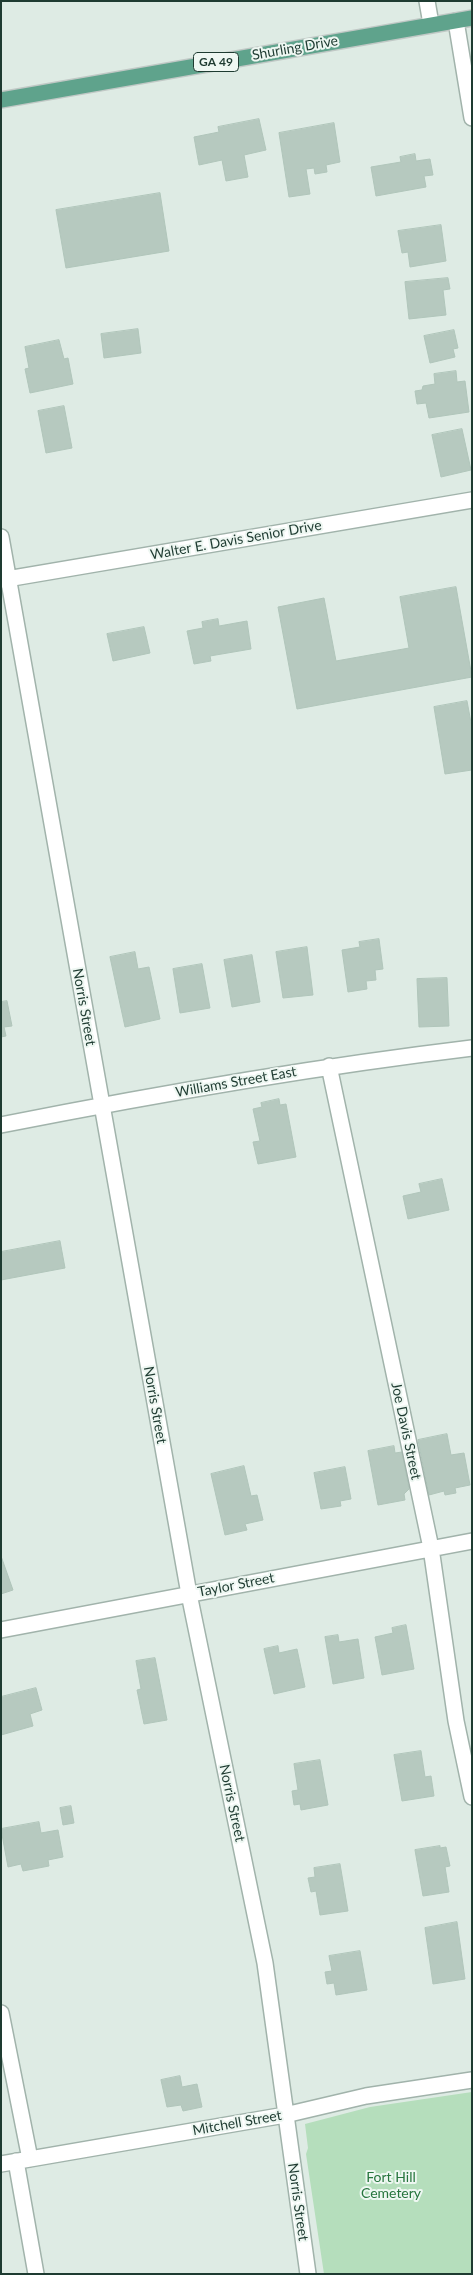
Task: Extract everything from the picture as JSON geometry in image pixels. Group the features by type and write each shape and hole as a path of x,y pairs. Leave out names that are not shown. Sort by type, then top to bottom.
{"main road":[{"name":"Shurling Drive","path":"1,100 472,18"}],"street":[{"path":"427,1 431,24"},
{"path":"456,21 472,118"},
{"name":"Walter E. Davis Senior Drive","path":"5,579 472,500"},
{"name":"Norris Street","path":"1,537 5,579 102,1105 189,1594 265,1964 308,2274"},
{"name":"Williams Street East","path":"1,1125 102,1105 329,1066 472,1048"},
{"name":"Joe Davis Street","path":"329,1066 431,1548 456,1721 472,1797"},
{"name":"Taylor Street","path":"1,1630 472,1541"},
{"path":"1,2013 16,2161 36,2274"},
{"name":"Mitchell Street","path":"16,2161 285,2115 366,2096 472,2080"}],"green space":[{"name":"Fort Hill Cemetery","path":"472,2092 472,2274 324,2274 306,2154 308,2148 305,2124 370,2107"}],"building":[{"path":"259,119 266,150 244,155 248,177 226,181 222,160 199,165 194,137 219,132 218,127"},
{"path":"334,123 340,162 326,165 327,172 315,174 314,168 306,169 310,194 289,197 279,133"},
{"path":"415,154 416,161 430,159 433,175 424,176 426,187 376,196 371,167 401,162 400,157"},
{"path":"160,193 169,251 66,268 56,210"},
{"path":"441,225 446,261 410,267 408,252 402,253 398,231"},
{"path":"448,278 450,289 443,290 446,315 409,319 405,282"},
{"path":"138,329 141,353 104,358 101,334"},
{"path":"454,330 458,348 453,349 455,357 430,363 424,336"},
{"path":"59,340 64,359 68,358 73,384 30,393 25,369 29,368 25,347"},
{"path":"456,371 457,382 465,381 469,412 429,418 426,403 417,404 415,391 422,390 423,386 435,384 434,374"},
{"path":"64,406 72,448 46,453 38,411"},
{"path":"462,429 471,470 441,477 432,435"},
{"path":"456,587 472,677 297,709 278,607 324,598 336,661 409,648 400,597"},
{"path":"218,619 219,626 247,621 251,649 210,656 211,661 194,664 187,631 203,628 202,622"},
{"path":"144,627 150,653 113,661 107,634"},
{"path":"467,701 472,728 472,770 445,774 434,707"},
{"path":"379,939 383,969 375,970 376,980 366,981 367,989 348,992 342,950 360,947 359,942"},
{"path":"307,947 313,995 283,998 276,952"},
{"path":"135,952 138,969 149,967 160,1019 125,1027 110,957"},
{"path":"252,955 260,1002 232,1007 224,960"},
{"path":"202,964 210,1008 180,1013 173,969"},
{"path":"447,978 449,1026 419,1027 417,979"},
{"path":"7,1001 12,1026 4,1027 6,1036 1,1037 1,1002"},
{"path":"279,1099 280,1105 286,1104 296,1157 258,1164 253,1142 260,1141 253,1109 262,1107 261,1103"},
{"path":"442,1179 449,1210 408,1219 403,1196 421,1192 419,1184"},
{"path":"60,1241 65,1268 1,1280 1,1252"},
{"path":"447,1434 451,1455 464,1453 470,1485 455,1488 456,1493 445,1495 444,1491 429,1495 418,1440"},
{"path":"394,1446 395,1453 402,1452 409,1489 404,1494 405,1500 378,1505 368,1451"},
{"path":"244,1466 251,1496 257,1495 263,1520 245,1524 247,1530 225,1535 211,1474"},
{"path":"345,1467 351,1499 340,1501 341,1506 321,1509 314,1473"},
{"path":"1,1556 13,1590 1,1594"},
{"path":"406,1625 414,1669 382,1675 375,1637 393,1633 392,1628"},
{"path":"338,1635 339,1642 358,1639 364,1678 333,1684 325,1637"},
{"path":"278,1646 279,1653 297,1649 305,1687 274,1694 264,1649"},
{"path":"155,1658 167,1720 144,1724 137,1690 141,1689 136,1661"},
{"path":"36,1688 42,1710 30,1714 33,1726 1,1735 1,1697"},
{"path":"421,1751 425,1777 431,1776 434,1796 402,1801 394,1755"},
{"path":"320,1760 328,1805 301,1810 300,1804 294,1805 292,1791 298,1790 294,1764"},
{"path":"71,1806 74,1823 63,1825 60,1808"},
{"path":"39,1822 41,1833 58,1830 63,1857 48,1860 49,1866 23,1871 21,1864 8,1867 1,1829"},
{"path":"440,1846 440,1848 446,1847 450,1866 445,1867 449,1892 423,1896 415,1850"},
{"path":"340,1864 348,1911 320,1915 316,1891 311,1892 308,1878 315,1877 314,1868"},
{"path":"457,1922 465,1979 433,1984 425,1928"},
{"path":"360,1951 367,1990 336,1995 334,1983 327,1984 325,1972 332,1971 329,1956"},
{"path":"180,2076 182,2087 197,2084 202,2107 183,2111 181,2105 167,2107 161,2080"}]}
